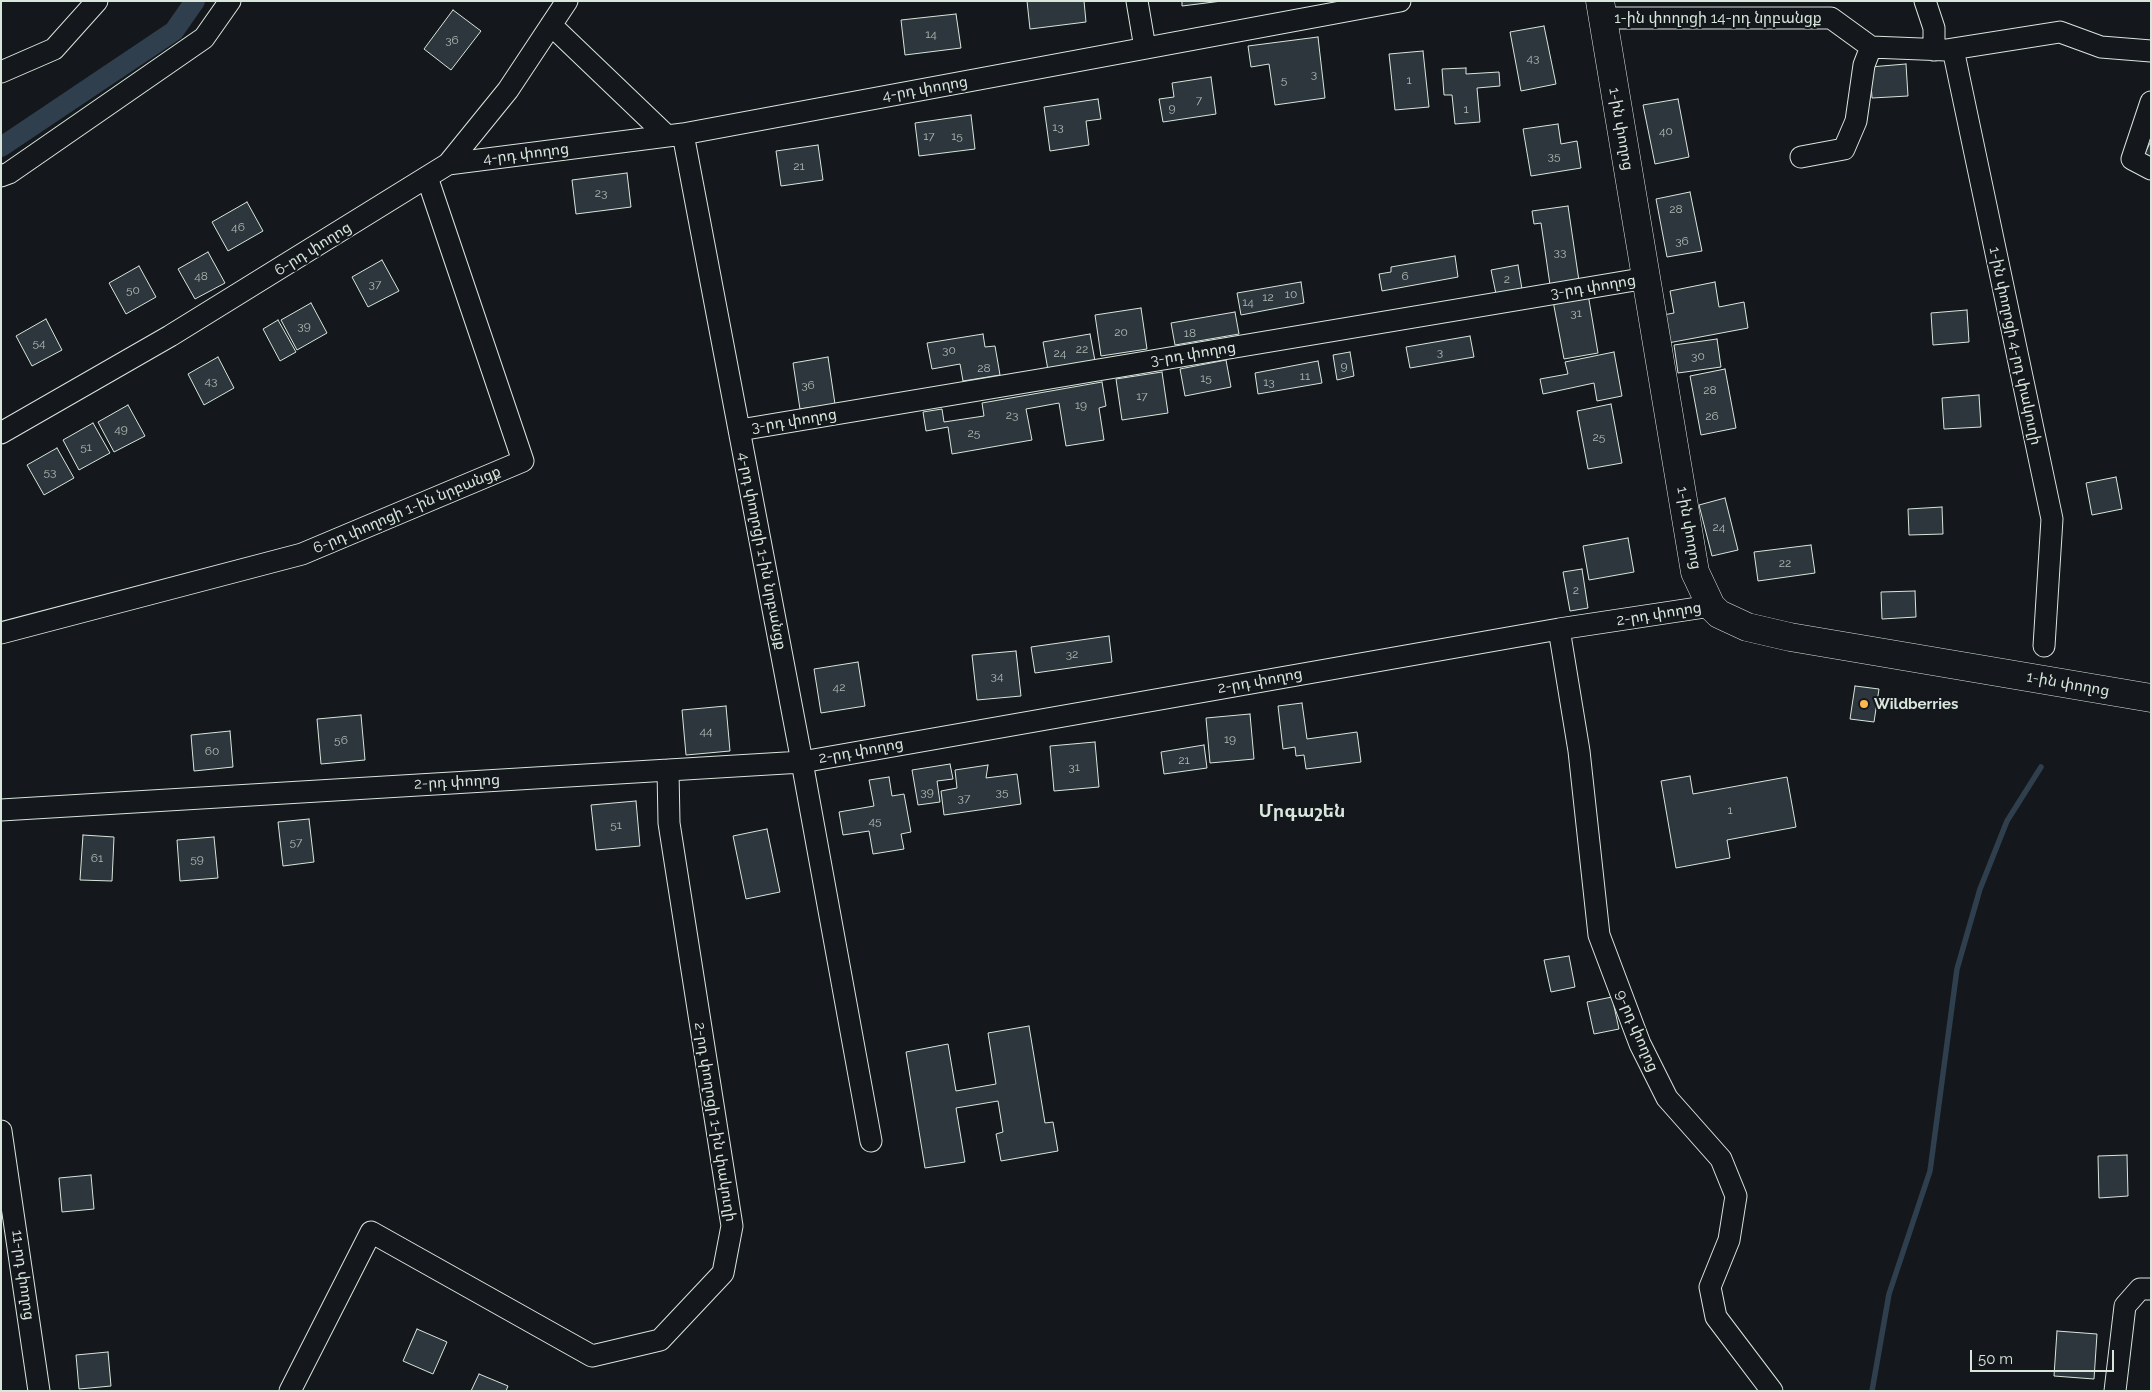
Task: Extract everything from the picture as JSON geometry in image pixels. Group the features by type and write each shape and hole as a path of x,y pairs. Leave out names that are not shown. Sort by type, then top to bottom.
{"main road":[{"name":"1-ին փողոց","path":"1601,10 1695,572 1711,606 1719,614 1747,627 1790,637 2151,698"}],"street":[{"path":"1,72 54,49 97,1"},
{"path":"1,176 9,173 204,38 230,1"},
{"name":"6-րդ փողոց","path":"1,433 210,311 448,164 508,90 567,1"},
{"path":"1137,1 1145,48"},
{"name":"4-րդ փողոց","path":"448,164 675,135 1400,1"},
{"name":"1-ին փողոցի 4-րդ փակուղի","path":"1926,1 1934,28 1944,49 2052,519 2044,646"},
{"name":"1-ին փողոցի 14-րդ նրբանցք","path":"1601,10 1831,18 1871,47"},
{"path":"551,25 675,135"},
{"path":"1801,157 1844,149 1856,121 1864,66 1871,47 1944,49 2060,32 2101,47 2151,51"},
{"path":"2151,102 2132,159 2151,169"},
{"name":"4-րդ փողոցի 1-ին նրբանցք","path":"675,135 740,430 802,762"},
{"name":"6-րդ փողոցի 1-ին նրբանցք","path":"1,633 302,554 523,461 427,177"},
{"name":"3-րդ փողոց","path":"740,430 1647,278"},
{"name":"2-րդ փողոց","path":"1,810 802,762 1559,629 1711,606"},
{"name":"9-րդ փողոց","path":"1559,629 1579,751 1599,935 1640,1044 1667,1098 1721,1159 1736,1196 1730,1240 1710,1286 1716,1317 1772,1391"},
{"path":"802,762 871,1141"},
{"name":"2-րդ փողոցի 1-ին փակուղի","path":"290,1391 371,1232 592,1356 660,1340 723,1273 732,1226 668,823 668,770"},
{"name":"11-րդ փողոց","path":"1,1130 39,1391"},
{"path":"2115,1391 2125,1306 2140,1289 2151,1289"}],"building":[{"path":"1027,1 1084,1 1086,22 1030,29"},
{"path":"1182,1 1222,1 1182,6"},
{"path":"453,10 481,31 451,70 424,49"},
{"path":"956,14 961,48 905,55 901,20"},
{"path":"1544,26 1556,84 1521,91 1510,32"},
{"path":"1318,37 1325,98 1275,105 1269,64 1251,67 1248,46"},
{"path":"1423,51 1429,107 1395,110 1389,54"},
{"path":"1906,64 1908,96 1872,98 1870,67"},
{"path":"1466,68 1466,74 1499,72 1500,86 1477,88 1480,122 1455,124 1452,95 1444,95 1442,69"},
{"path":"1211,77 1216,114 1163,122 1159,99 1174,97 1172,83"},
{"path":"1098,99 1101,119 1086,121 1089,145 1050,151 1044,107"},
{"path":"1678,99 1689,157 1655,164 1643,105"},
{"path":"971,115 975,149 919,156 915,123"},
{"path":"1558,124 1561,144 1577,141 1581,168 1531,176 1523,129"},
{"path":"2151,141 2151,163 2142,159"},
{"path":"818,145 823,180 781,186 776,151"},
{"path":"627,173 631,207 576,214 572,180"},
{"path":"1690,192 1702,251 1667,257 1656,199"},
{"path":"247,202 263,231 228,251 212,222"},
{"path":"1568,206 1579,281 1550,285 1541,223 1534,224 1532,211"},
{"path":"208,252 225,283 195,299 178,269"},
{"path":"1455,256 1458,277 1382,291 1379,274 1391,272 1391,267"},
{"path":"382,260 399,291 368,307 352,277"},
{"path":"1518,265 1522,289 1496,294 1491,270"},
{"path":"139,266 156,297 126,314 109,283"},
{"path":"1301,282 1304,303 1241,315 1237,293"},
{"path":"1715,282 1719,307 1744,302 1748,328 1668,343 1663,315 1674,313 1670,291"},
{"path":"1588,294 1598,353 1564,359 1553,301"},
{"path":"311,303 327,333 297,350 281,320"},
{"path":"1141,308 1147,349 1101,356 1095,315"},
{"path":"1967,310 1969,342 1933,345 1931,313"},
{"path":"1235,312 1239,334 1175,345 1171,323"},
{"path":"46,319 62,350 32,366 16,336"},
{"path":"278,320 296,352 280,361 263,329"},
{"path":"983,334 985,347 995,346 1000,375 963,381 960,364 932,369 927,343"},
{"path":"1090,334 1095,361 1048,370 1043,342"},
{"path":"1470,336 1474,357 1410,368 1406,347"},
{"path":"1717,339 1721,367 1678,373 1674,345"},
{"path":"1350,352 1354,376 1337,380 1333,355"},
{"path":"1614,352 1622,396 1597,401 1594,383 1543,394 1540,379 1568,374 1565,362"},
{"path":"218,357 234,388 204,405 188,374"},
{"path":"828,357 835,404 800,409 793,363"},
{"path":"1226,360 1231,387 1185,396 1180,369"},
{"path":"1318,361 1322,383 1258,394 1255,373"},
{"path":"1725,369 1736,428 1701,435 1690,376"},
{"path":"1162,372 1168,413 1122,420 1116,379"},
{"path":"1102,382 1106,406 1099,408 1104,440 1066,446 1059,403 1026,409 1032,440 952,454 948,427 926,431 923,412 942,409 944,422 984,416 982,403"},
{"path":"1979,395 1981,427 1944,429 1942,398"},
{"path":"1611,404 1622,463 1588,469 1577,411"},
{"path":"128,405 145,436 114,452 98,422"},
{"path":"93,423 110,453 79,470 63,440"},
{"path":"57,448 74,478 44,495 27,465"},
{"path":"2116,477 2122,509 2092,515 2086,483"},
{"path":"1725,498 1738,550 1712,556 1699,505"},
{"path":"1942,507 1943,534 1909,535 1908,509"},
{"path":"1628,538 1634,572 1589,580 1583,546"},
{"path":"1811,545 1815,573 1758,581 1754,552"},
{"path":"1582,569 1588,608 1570,611 1563,572"},
{"path":"1915,591 1916,617 1882,619 1881,592"},
{"path":"1109,636 1112,662 1035,673 1031,647"},
{"path":"1016,651 1021,696 977,700 972,655"},
{"path":"858,662 865,706 821,713 814,669"},
{"name":"Wildberries","path":"1855,686 1879,689 1874,722 1850,719"},
{"path":"1302,703 1307,739 1357,732 1361,762 1306,769 1304,755 1296,756 1295,747 1283,749 1278,706"},
{"path":"726,706 730,751 686,755 682,710"},
{"path":"1250,714 1254,759 1210,763 1206,718"},
{"path":"361,715 365,760 321,764 317,719"},
{"path":"230,731 233,767 194,771 191,735"},
{"path":"1095,742 1099,787 1054,791 1050,746"},
{"path":"1204,745 1207,768 1164,774 1161,752"},
{"path":"950,764 953,779 937,781 940,802 918,805 912,770"},
{"path":"988,765 986,778 1017,774 1021,804 944,815 941,791 957,788 955,770"},
{"path":"1690,776 1693,794 1787,777 1796,827 1727,840 1730,858 1676,868 1661,781"},
{"path":"889,777 892,796 904,794 911,832 901,834 904,849 873,854 869,831 843,835 839,812 874,806 869,780"},
{"path":"636,801 640,846 596,850 591,805"},
{"path":"309,819 314,862 283,866 278,822"},
{"path":"767,829 780,892 746,899 733,836"},
{"path":"83,835 114,837 112,881 80,880"},
{"path":"214,837 218,878 180,881 177,840"},
{"path":"1569,956 1575,987 1551,992 1544,960"},
{"path":"1612,997 1619,1029 1594,1034 1587,1002"},
{"path":"1029,1026 1045,1123 1053,1122 1058,1151 1001,1161 996,1134 1003,1132 998,1101 956,1108 965,1162 925,1168 906,1052 948,1044 956,1091 996,1084 988,1033"},
{"path":"2127,1155 2128,1196 2099,1198 2098,1156"},
{"path":"91,1175 94,1209 62,1212 59,1178"},
{"path":"417,1329 447,1342 433,1374 403,1361"},
{"path":"2057,1331 2097,1334 2094,1379 2054,1376"},
{"path":"108,1352 111,1386 79,1389 76,1355"},
{"path":"479,1374 508,1386 506,1391 471,1391"}],"waterway":[{"path":"1,147 174,31 195,1"},
{"path":"1872,1391 1889,1294 1930,1171 1957,969 1980,889 2007,821 2041,767"}],"place":[{"name":"Wildberries","path":"1864,704"}],"district":[{"name":"Մրգաշեն","path":"1302,812"}]}
